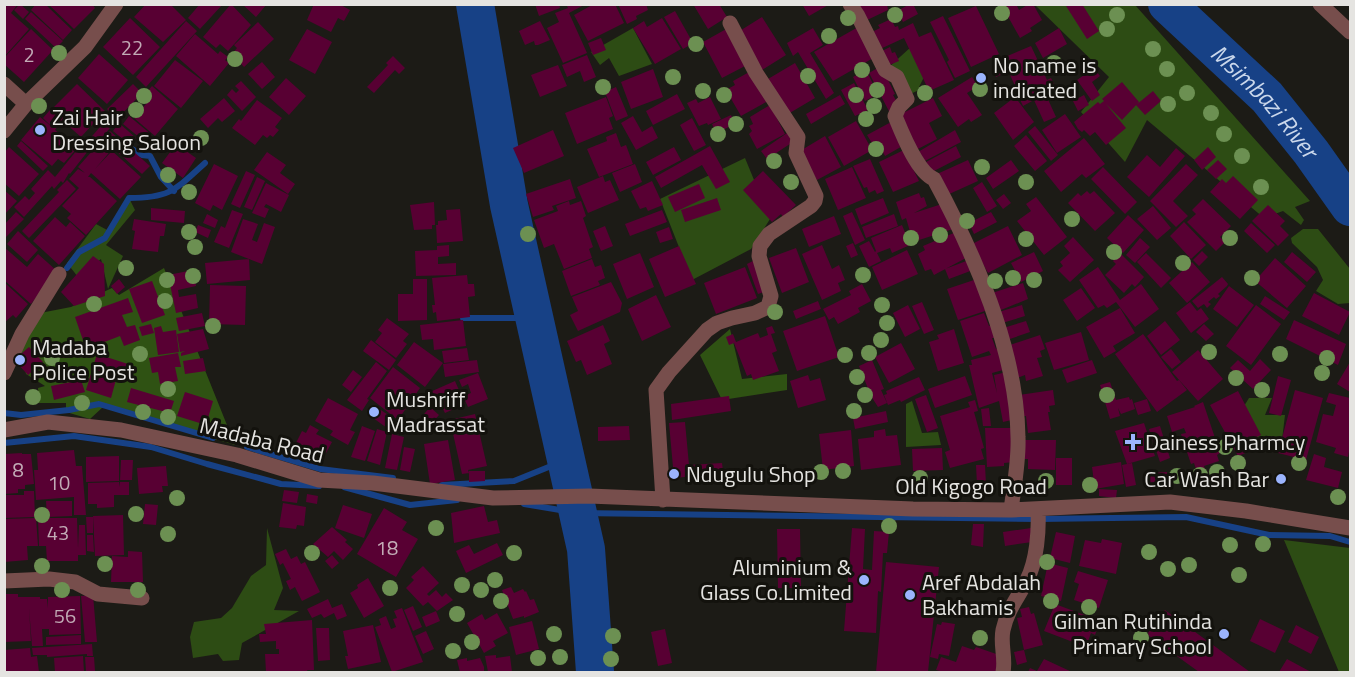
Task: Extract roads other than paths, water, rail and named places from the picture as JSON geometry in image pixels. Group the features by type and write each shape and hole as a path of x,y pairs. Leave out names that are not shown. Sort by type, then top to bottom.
{"street":[{"path":"4,131 26,105 85,47 116,4"},
{"path":"850,4 885,70 897,77 906,95 907,99 899,107 895,116 919,166 926,176 934,179 946,202 980,274 1003,344 1018,419 1011,510"},
{"path":"1320,4 1350,32"},
{"path":"663,500 656,390 669,372 717,323 755,313 768,307 771,296 759,256 760,246 769,234 811,206 816,196 796,153 798,137 762,83 730,23"},
{"path":"4,84 26,105"},
{"path":"4,373 22,334 59,274"},
{"name":"Madaba Road","path":"4,430 48,422 121,430 237,455 319,480 372,483 493,498 589,496"},
{"name":"Old Kigogo Road","path":"589,496 913,509 1038,510 1170,502 1350,528"},
{"path":"1003,672 1001,642 1003,631 1008,612 1032,567 1038,510"},
{"path":"4,581 49,579 75,582 98,594 142,598"}],"waterway":[{"path":"475,4 509,205 586,549 595,672"},
{"name":"Msimbazi River","path":"1167,4 1267,97 1311,152 1350,207"},
{"path":"132,149 142,155 150,156 161,177 174,191"},
{"path":"67,268 79,252 105,238 129,198 164,194 179,186 205,163"},
{"path":"463,318 534,318"},
{"path":"4,413 21,415 99,404 213,438"},
{"path":"4,443 74,436 151,447 281,484 319,486"},
{"path":"247,447 320,469 393,478"},
{"path":"442,485 514,481 566,460"},
{"path":"344,487 410,505 457,500"},
{"path":"524,504 578,513 1038,519 1186,517 1269,535 1330,536 1350,542"},
{"path":"584,672 594,662"}],"place":[{"name":"No name is indicated","path":"981,78"},
{"name":"Zai Hair Dressing Saloon","path":"40,130"},
{"name":"Madaba Police Post","path":"20,360"},
{"name":"Mushriff Madrassat","path":"374,412"},
{"name":"Dainess Pharmcy","path":"1133,442"},
{"name":"Ndugulu Shop","path":"674,474"},
{"name":"Car Wash Bar","path":"1281,479"},
{"name":"Aluminium & Glass Co.Limited","path":"864,580"},
{"name":"Aref Abdalah Bakhamis","path":"910,595"},
{"name":"Gilman Rutihinda Primary School","path":"1224,634"}]}
